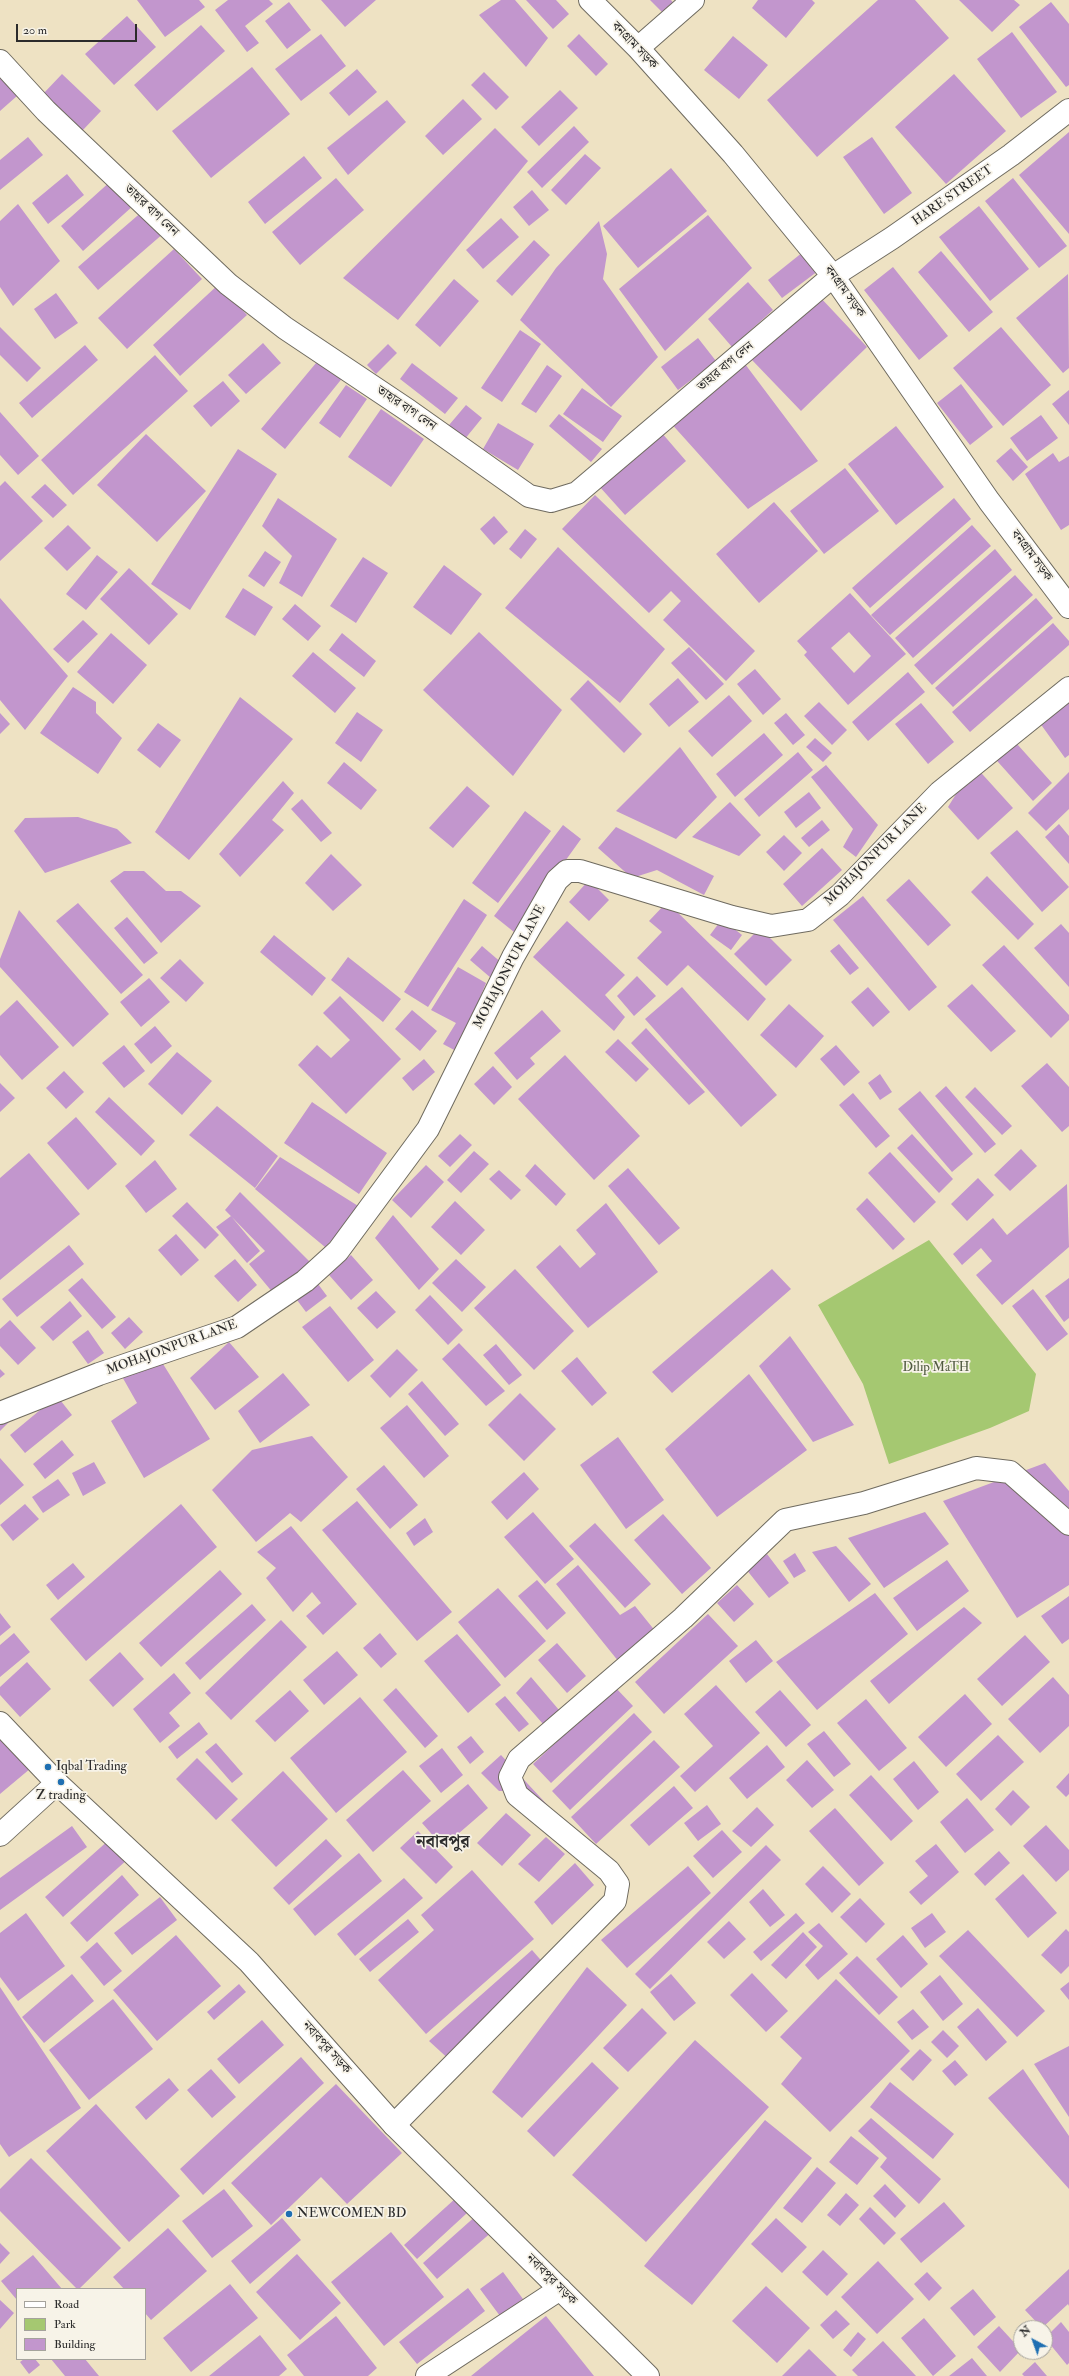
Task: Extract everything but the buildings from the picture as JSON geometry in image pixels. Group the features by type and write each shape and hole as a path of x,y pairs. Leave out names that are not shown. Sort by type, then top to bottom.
{"street":[{"name":"বনগ্রাম সড়ক","path":"590,0 638,48 733,154 833,276 985,494 1069,607"},
{"path":"638,48 693,0"},
{"name":"তাহার বাগ লেন","path":"0,61 46,111 228,284 284,328 409,411 529,496 551,501 577,493 833,276"},
{"name":"HARE STREET","path":"833,276 892,238 1011,155 1069,110"},
{"name":"MOHAJONPUR LANE","path":"0,1413 99,1374 237,1327 305,1282 338,1251 428,1129 513,957 557,880 567,871 580,871 732,917 771,926 808,920 840,895 940,792 1069,688"},
{"path":"394,2125 615,1901 618,1884 609,1871 517,1795 510,1777 519,1759 683,1618 785,1520 864,1503 976,1468 1010,1472 1069,1524"},
{"name":"নবাবপুর সড়ক","path":"0,1723 56,1784 249,1962 394,2125 648,2376"},
{"path":"0,1835 56,1784"},
{"path":"427,2376 560,2289"}],"green space":[{"name":"Dilip MaTH","path":"929,1240 1036,1374 1029,1411 990,1428 889,1464 863,1384 818,1305"}],"place":[{"name":"Iqbal Trading","path":"48,1767"},
{"name":"Z trading","path":"61,1782"},
{"name":"NEWCOMEN BD","path":"289,2214"}],"district":[{"name":"নবাবপুর","path":"443,1843"}]}
